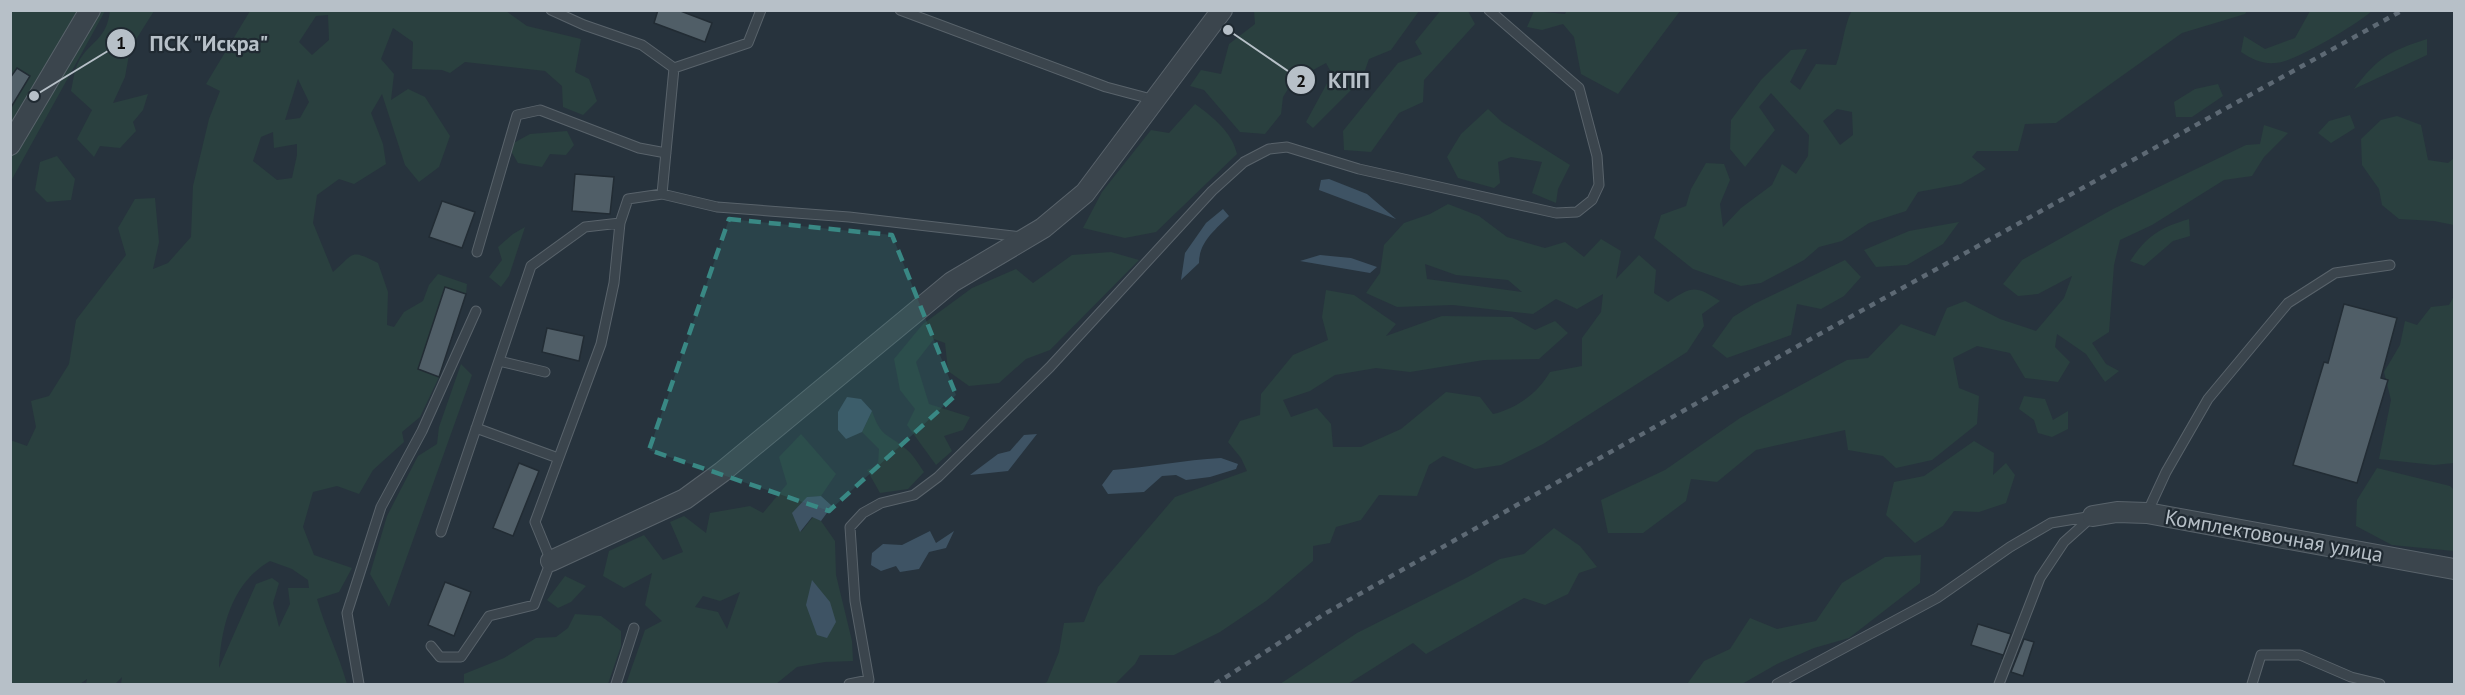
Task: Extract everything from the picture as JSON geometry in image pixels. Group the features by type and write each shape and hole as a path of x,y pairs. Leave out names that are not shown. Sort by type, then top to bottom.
{"street":[{"path":"10,146 90,10"},
{"path":"551,561 685,499 722,472 952,282 1024,237 1043,228 1085,193 1222,10"},
{"name":"Комплектовочная улица","path":"2093,516 2117,512 2147,513 2454,569"}],"lane":[{"path":"551,10 584,25 642,45 674,68"},
{"path":"674,68 748,43 760,10"},
{"path":"900,10 1106,87 1155,100"},
{"path":"849,684 869,680 855,601 850,527 862,513 882,503 914,495 938,477 1050,366 1212,191 1244,162 1269,149 1287,147 1359,169 1556,213 1577,212 1592,200 1599,185 1597,156 1579,88 1489,10"},
{"path":"662,194 674,68"},
{"path":"477,252 517,115 540,110 639,148 666,153"},
{"path":"431,646 440,657 461,657 489,615 534,605 551,561 535,522 601,344 614,283 620,223 628,199 662,194 717,207 849,217 1024,237"},
{"path":"441,532 531,266 585,227 620,223"},
{"path":"2147,513 2166,472 2208,399 2288,303 2335,273 2390,265"},
{"path":"359,684 347,613 381,507 422,431 476,311"},
{"path":"499,361 545,372"},
{"path":"476,428 558,458"},
{"path":"1777,684 1937,598 2051,523 2093,516"},
{"path":"1999,684 2040,578 2064,542 2093,516"},
{"path":"616,684 634,628"},
{"path":"2252,684 2261,656 2300,656 2350,680 2380,684"}],"highlighted area":[{"path":"729,219 892,235 956,395 829,511 649,450"}],"green space":[{"path":"110,10 154,11 130,49 125,77 113,103 148,94 143,110 133,122 136,131 120,148 100,146 94,157 77,139 92,110 71,91 78,63 101,35"},
{"path":"1254,10 1419,11 1391,50 1369,59 1362,79 1313,128 1306,122 1332,74 1326,63 1293,81 1283,97 1281,114 1265,134 1240,132 1204,90 1190,86 1201,70 1221,74 1229,44 1255,24"},
{"path":"1441,10 1468,11 1475,24 1424,80 1423,102 1399,113 1371,152 1344,150 1343,131 1398,63 1422,54 1415,42"},
{"path":"1567,10 1680,11 1618,94 1581,74 1574,37 1563,24 1542,30 1527,27 1534,11 1565,14"},
{"path":"1852,10 2247,10 2245,14 2182,33 2056,123 2025,124 2018,151 1977,151 1972,157 1986,169 1961,184 1918,192 1906,211 1869,223 1842,241 1819,247 1804,260 1761,283 1741,286 1693,269 1654,238 1661,215 1686,206 1691,189 1706,163 1724,164 1730,180 1720,204 1723,227 1741,208 1772,185 1782,164 1796,174 1808,156 1809,135 1771,93 1759,107 1775,130 1745,167 1730,149 1731,120 1761,80 1791,50 1807,49 1790,82 1800,90 1816,64 1836,65","holes":["1837,109 1852,112 1853,135 1840,145 1823,121"]},
{"path":"11,11 105,11 11,181"},
{"path":"250,11 506,11 527,26 581,39 575,72 589,79 597,101 583,115 563,107 562,86 545,71 465,62 450,73 442,70 412,69 413,42 393,28 381,59 394,74 391,100 408,89 425,97 450,136 439,167 419,182 405,165 382,94 371,113 383,144 386,164 354,184 339,179 317,195 313,223 333,272 352,255 362,256 378,263 388,292 387,325 394,327 404,312 423,301 429,285 438,274 467,284 466,294 445,287 418,369 439,377 420,417 402,432 404,442 373,470 359,494 337,486 313,492 303,527 314,555 352,568 339,592 317,599 347,684 121,684 122,677 115,684 86,684 87,679 80,684 11,684 10,440 27,446 36,427 31,401 49,396 69,364 76,320 126,255 118,228 135,199 155,198 159,242 153,269 168,263 191,237 193,186 209,119 220,91 206,84","holes":["328,15 329,40 312,55 299,42 316,16","298,79 309,102 300,118 285,120","273,132 274,148 297,144 292,178 277,180 253,161 261,137","270,561 292,569 308,580 309,588 288,588 290,604 279,627 273,603 279,583 272,578 256,584 219,668 222,637 231,607 246,581"]},
{"path":"2310,11 2372,11 2325,42 2284,61 2261,62 2241,52 2244,36 2265,49 2295,38"},
{"path":"2427,39 2427,55 2354,89 2378,62 2403,47"},
{"path":"2218,84 2223,96 2192,117 2176,117 2174,102 2195,89"},
{"path":"1195,104 1226,132 1237,154 1156,232 1125,238 1083,228 1102,192 1151,130 1169,133"},
{"path":"1488,109 1502,122 1570,165 1558,189 1556,203 1532,193 1542,162 1511,157 1498,162 1500,183 1494,188 1458,178 1447,157 1461,134"},
{"path":"2350,115 2355,128 2331,143 2318,133 2329,121"},
{"path":"2397,116 2421,125 2428,160 2448,163 2454,158 2454,225 2434,221 2399,219 2382,205 2379,189 2362,165 2361,139 2381,120"},
{"path":"2264,125 2288,133 2264,157 2252,176 2224,180 2152,225 2120,240 2114,265 2109,332 2092,343 2106,364 2119,371 2105,382 2086,354 2057,334 2055,347 2070,362 2058,382 2025,378 2010,353 1977,346 1953,358 1959,388 1979,396 1977,424 1932,460 1896,468 1883,456 1848,450 1845,430 1756,450 1717,482 1691,479 1686,501 1643,533 1608,533 1601,500 1665,470 1740,418 1847,360 1868,358 1901,324 1935,336 1947,308 1965,301 2000,319 2036,331 2064,298 2072,276 2038,294 2018,296 2003,284 2022,260 2113,209 2246,145 2260,144"},
{"path":"567,131 574,145 566,155 550,154 542,167 518,163 508,146 530,134"},
{"path":"57,156 75,179 71,200 47,202 35,190 40,162"},
{"path":"1448,204 1479,216 1507,237 1545,248 1565,242 1584,257 1601,239 1621,251 1616,279 1639,255 1656,270 1654,293 1668,302 1688,290 1705,292 1720,301 1702,314 1704,326 1687,352 1543,444 1501,465 1475,469 1443,456 1429,465 1417,496 1379,495 1361,520 1336,527 1330,543 1313,546 1313,561 1266,601 1220,632 1174,655 1140,655 1135,664 1115,684 1042,684 1047,682 1059,652 1064,623 1084,622 1098,587 1175,497 1247,471 1241,458 1228,442 1240,421 1260,415 1261,394 1293,355 1328,340 1322,317 1326,290 1354,295 1396,324 1386,336 1442,316 1512,317 1535,330 1555,321 1568,333 1539,359 1484,360 1410,372 1376,368 1335,375 1310,391 1283,400 1291,417 1317,408 1331,424 1333,447 1361,447 1401,429 1446,392 1480,397 1493,414 1518,404 1533,393 1550,372 1582,366 1582,338 1601,312 1603,294 1577,309 1556,299 1533,314 1453,305 1397,307 1366,293 1380,273 1384,245 1404,223 1430,214","holes":["1425,264 1456,275 1508,280 1522,292 1427,279"]},
{"path":"2189,219 2190,236 2173,241 2144,266 2130,261 2142,245 2155,234"},
{"path":"1959,222 1943,244 1907,265 1876,267 1864,250 1909,231"},
{"path":"525,227 509,276 501,287 489,277 502,260 498,247"},
{"path":"1111,252 1139,260 1050,350 1026,359 999,383 969,386 948,371 945,343 934,339 916,362 929,404 970,417 963,430 944,436 952,451 936,465 907,425 915,409 900,390 894,359 923,324 972,288 1016,269 1033,283 1072,255"},
{"path":"1845,260 1861,277 1844,296 1821,309 1797,304 1791,335 1727,358 1712,346 1733,317 1754,304"},
{"path":"2454,296 2454,463 2434,465 2379,459 2391,400 2384,372 2400,345 2405,321 2417,325 2431,307 2449,305"},
{"path":"461,364 472,375 389,607 370,574 387,516 418,456 437,444 439,427"},
{"path":"2024,396 2045,399 2053,420 2068,411 2068,429 2052,437 2038,433 2034,420 2019,409"},
{"path":"872,411 882,431 909,451 924,472 908,489 880,493 867,470 878,465 879,449 862,432"},
{"path":"801,434 836,474 821,496 807,497 801,532 813,517 821,521 835,541 836,575 852,641 853,661 825,662 797,667 776,684 626,684 645,630 662,621 645,605 652,573 624,588 603,576 609,551 644,535 663,560 683,552 670,522 684,516 706,533 710,513 750,506 763,513 787,484 779,457","holes":["740,592 727,629 718,612 695,607 703,596 720,601"]},
{"path":"1974,441 1994,453 1993,475 2006,463 2015,475 2006,503 1979,512 1954,511 1943,526 1915,543 1886,515 1894,482 1924,476"},
{"path":"2377,468 2450,486 2454,490 2454,551 2392,545 2356,526 2357,500"},
{"path":"1554,528 1580,546 1597,567 1579,573 1568,594 1545,605 1524,598 1426,654 1413,643 1348,684 1280,684 1357,633 1500,559 1524,554"},
{"path":"1921,555 1920,583 1849,638 1814,648 1777,664 1742,684 1687,684 1704,661 1730,649 1750,618 1777,629 1816,621 1842,583 1885,557"},
{"path":"565,576 586,586 571,602 558,608 547,600"},
{"path":"575,614 601,616 621,631 621,646 608,684 464,684 464,674 504,658 536,638 556,637 568,628"}],"water":[{"path":"1329,179 1367,194 1396,219 1319,190 1321,180"},
{"path":"1223,209 1229,216 1213,231 1205,243 1199,263 1181,280 1185,253 1206,223"},
{"path":"1320,255 1351,258 1377,267 1370,273 1300,261"},
{"path":"847,397 861,399 872,411 862,432 846,439 838,430 838,412"},
{"path":"1037,434 1008,471 970,475 998,454 1010,451 1024,435"},
{"path":"1221,458 1238,464 1236,469 1210,477 1186,480 1176,475 1162,476 1144,492 1108,494 1102,485 1113,470"},
{"path":"821,496 832,506 821,521 812,517 800,532 792,513 807,497"},
{"path":"930,531 936,543 954,531 946,548 929,552 919,569 900,572 896,566 881,571 871,565 872,553 883,544 902,545"},
{"path":"812,580 830,602 836,622 827,638 817,635 806,605"}],"building":[{"path":"658,10 678,10 712,23 705,42 654,23"},
{"path":"17,68 30,76 10,109 10,78"},
{"path":"575,174 614,177 610,214 572,211"},
{"path":"442,201 475,212 462,248 429,237"},
{"path":"445,287 466,294 439,377 418,369"},
{"path":"2344,304 2397,318 2381,378 2388,380 2357,483 2293,465 2324,362 2328,363"},
{"path":"547,328 584,336 579,361 542,352"},
{"path":"519,463 539,471 513,536 493,528"},
{"path":"445,582 471,592 454,636 428,625"},
{"path":"1978,624 2011,634 2002,659 2003,655 1971,645"},
{"path":"2024,639 2034,642 2023,676 2011,672"}],"railway":[{"path":"1215,684 1326,613 1789,351 2403,10"}],"place":[{"name":"КПП","path":"1228,30"},
{"name":"ПСК \"Искра\"","path":"34,96"}]}
